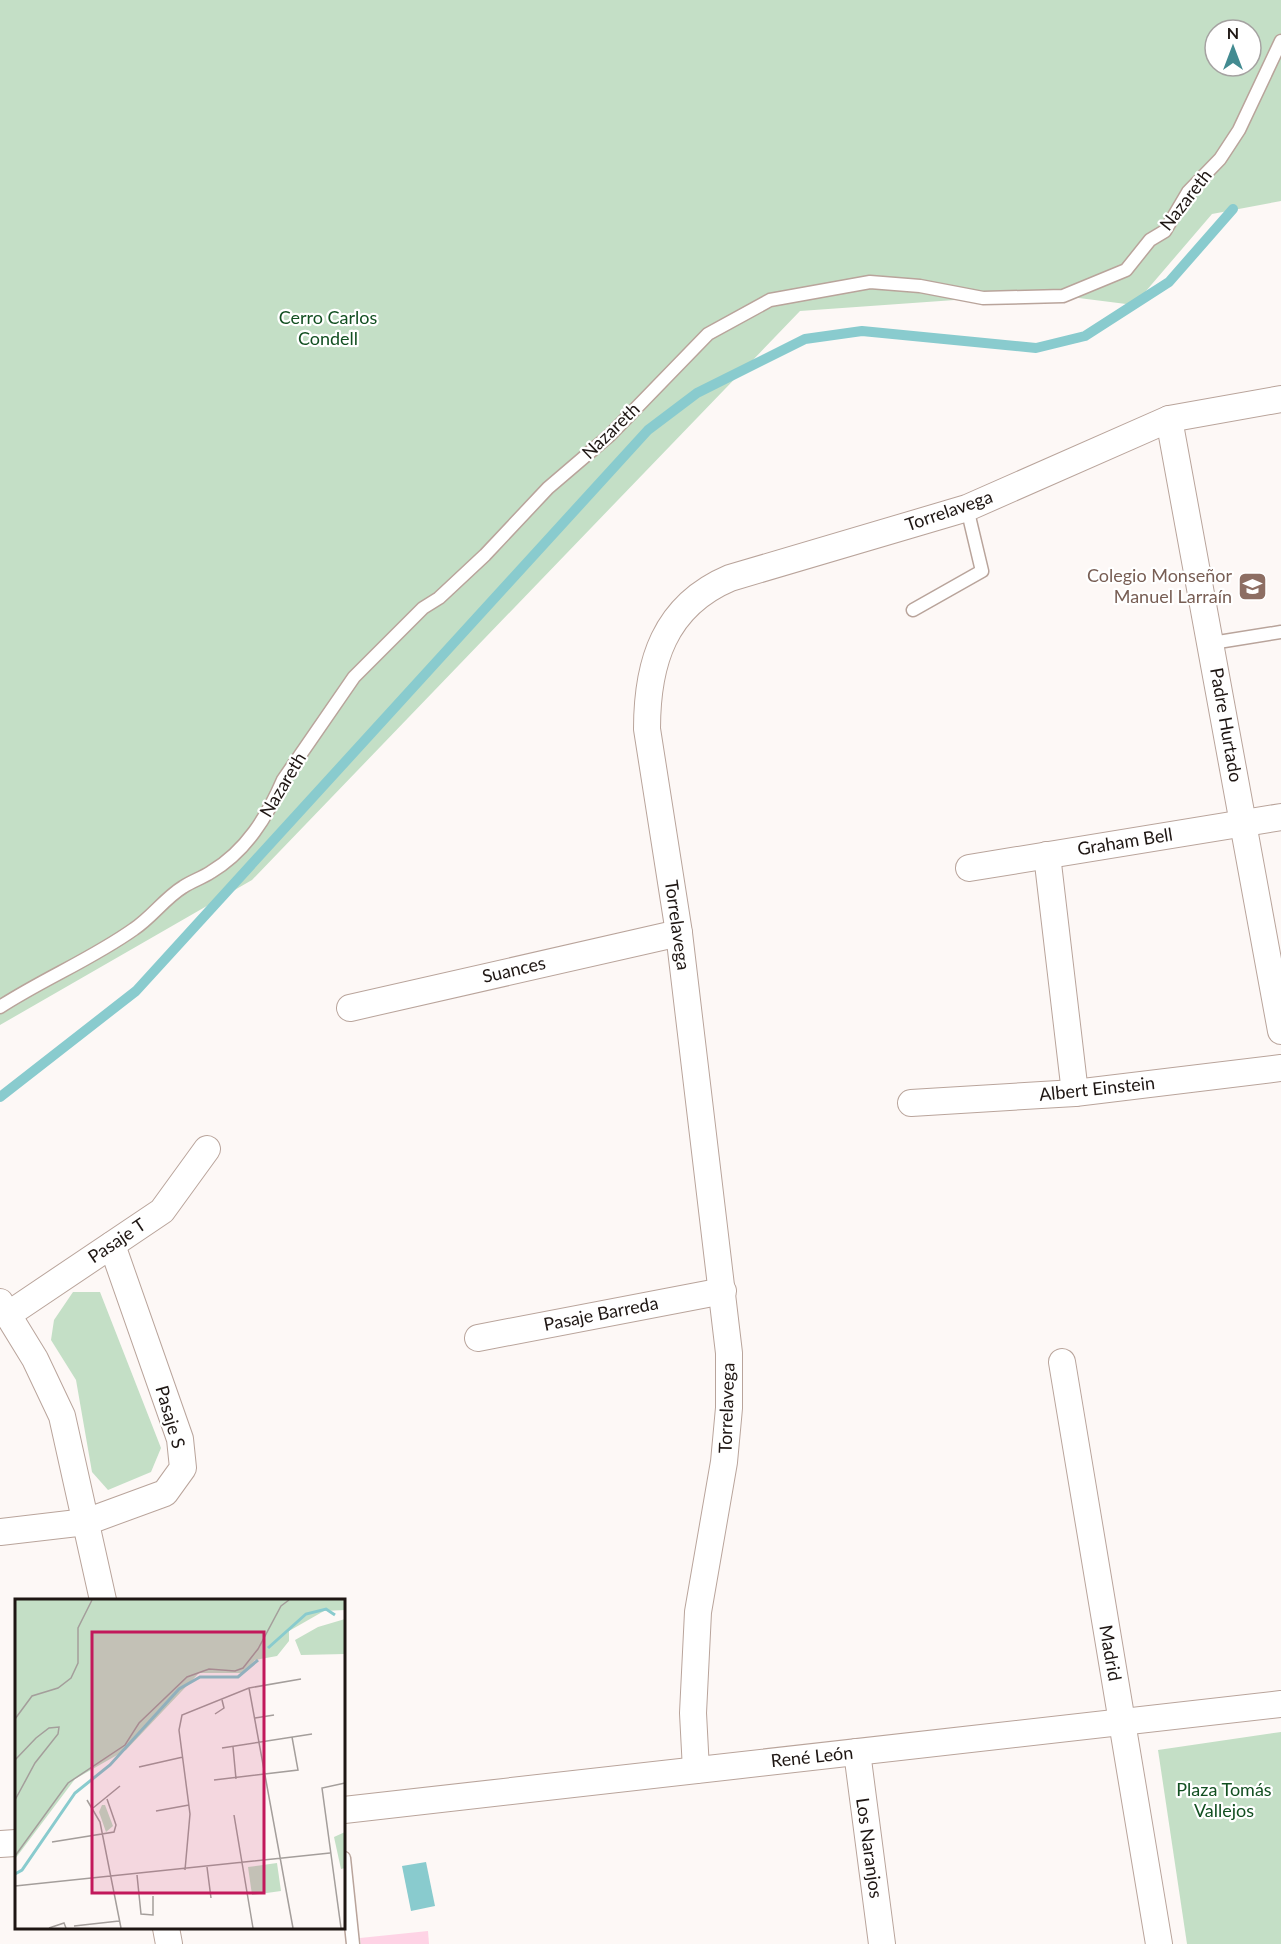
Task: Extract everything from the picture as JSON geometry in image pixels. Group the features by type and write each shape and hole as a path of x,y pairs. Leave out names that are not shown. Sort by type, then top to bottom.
{"street":[{"name":"Torrelavega","path":"696,1770 693,1713 698,1612 724,1462 729,1408 729,1353 679,933 647,729 651,676 657,656 675,620 700,594 730,579 967,508 1169,419 1281,399"},
{"name":"Padre Hurtado","path":"1169,419 1212,643 1281,1031"},
{"name":"Graham Bell","path":"969,868 1281,817"},
{"path":"1047,855 1075,1093"},
{"name":"Suances","path":"350,1008 679,933"},
{"name":"Albert Einstein","path":"911,1103 1075,1093 1281,1068"},
{"name":"Pasaje T","path":"4,1308 112,1245 162,1211 207,1149"},
{"name":"Pasaje S","path":"0,1532 86,1522 165,1493 183,1468 180,1439 112,1245"},
{"name":"Pasaje Barreda","path":"478,1338 723,1291"},
{"path":"4,1308 35,1359 62,1416 103,1599"},
{"name":"Madrid","path":"1062,1362 1159,1944"},
{"name":"René León","path":"345,1810 1281,1704"},
{"name":"Los Naranjos","path":"857,1752 882,1944"},
{"path":"0,1844 15,1843"},
{"path":"166,1929 169,1944"}],"lane":[{"name":"Nazareth","path":"0,1007 26,990 74,967 135,929 182,887 212,872 247,845 275,799 283,780 354,677 423,608 439,598 485,555 548,488 610,435 708,334 770,300 870,282 920,285 983,298 1063,296 1126,270 1150,240 1165,231 1188,192 1220,159 1239,130 1281,41"},
{"path":"913,610 982,571 967,508"},
{"path":"1212,643 1281,632"},
{"path":"345,1868 353,1944"}],"green space":[{"name":"Cerro Carlos Condell","path":"0,0 1281,0 1281,201 1212,214 1134,305 1063,296 983,298 800,311 252,880 0,1025"},
{"path":"73,1292 100,1292 161,1448 151,1472 108,1490 92,1472 76,1380 51,1340 54,1320"},
{"name":"Plaza Tomás Vallejos","path":"1281,1732 1281,1944 1187,1944 1158,1750"}],"water":[{"path":"426,1862 435,1906 411,1911 402,1866"}],"building":[{"path":"428,1931 429,1944 361,1944 360,1938"}],"waterway":[{"path":"0,1097 136,991 648,430 697,393 805,339 862,331 1036,348 1085,336 1169,282 1233,209"}],"place":[{"name":"Colegio Monseñor Manuel Larraín","path":"1253,586"}]}
